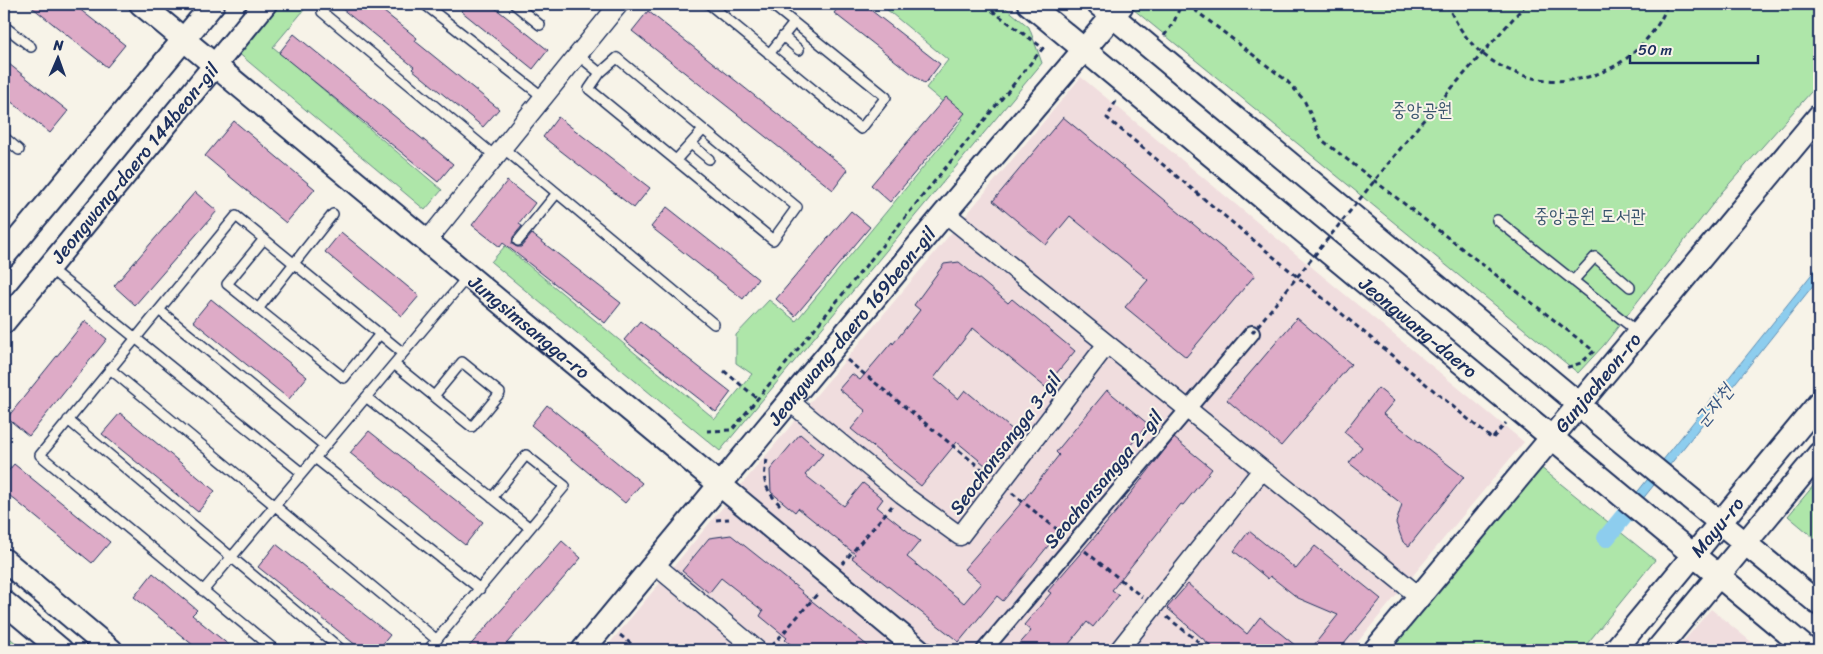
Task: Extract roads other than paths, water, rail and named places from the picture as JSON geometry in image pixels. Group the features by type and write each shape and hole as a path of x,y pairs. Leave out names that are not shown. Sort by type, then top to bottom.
{"street":[{"name":"Jungsimsangga-ro","path":"141,4 919,650"},
{"path":"4,256 213,4"},
{"name":"Jeongwang-daero 144beon-gil","path":"4,322 265,4"},
{"path":"427,241 619,4"},
{"name":"Jeongwang-daero","path":"1029,4 1808,650"},
{"path":"1111,8 1580,405 1600,424 1699,503 1819,604"},
{"name":"Jeongwang-daero 169beon-gil","path":"583,650 945,213 1084,50 1111,8"},
{"name":"Gunjacheon-ro","path":"1375,650 1819,116"},
{"path":"945,213 1420,597"},
{"name":"Seochonsangga 2-gil","path":"984,650 1252,333"},
{"name":"Seochonsangga 3-gil","path":"789,401 902,494 960,536 1107,344"},
{"name":"Mayu-ro","path":"1615,650 1819,403"},
{"name":"Mayu-ro","path":"1657,650 1819,454"},
{"path":"1119,650 1262,470"},
{"path":"4,560 111,650"},
{"path":"654,564 757,650"},
{"path":"4,602 61,650"}],"lane":[{"path":"424,4 543,97"},
{"path":"514,4 540,26"},
{"path":"709,4 861,129 886,97 771,4"},
{"path":"322,12 499,152 557,193 714,324"},
{"path":"769,54 794,23"},
{"path":"4,26 31,47"},
{"path":"783,36 799,50"},
{"path":"578,54 600,73"},
{"path":"617,58 703,130 797,208 773,240 589,89 600,73 617,58"},
{"path":"676,160 703,130"},
{"path":"4,137 19,150"},
{"path":"691,144 709,159"},
{"path":"518,242 557,193"},
{"path":"258,309 333,214"},
{"path":"275,650 40,455 236,216 403,353"},
{"path":"1497,220 1639,333"},
{"path":"264,238 227,284 344,378 380,334"},
{"path":"1573,281 1595,258 1630,287"},
{"path":"49,268 302,473"},
{"path":"203,591 468,276"},
{"path":"159,310 325,446"},
{"path":"394,364 472,427 500,393 462,362 434,396"},
{"path":"110,369 437,640"},
{"path":"366,397 530,528"},
{"path":"68,420 342,650"},
{"path":"428,650 565,486 526,455 492,498"},
{"path":"315,458 480,588"}],"water":[{"path":"1819,265 1819,278 1618,530 1611,525"}],"waterway":[{"name":"군자천","path":"1606,538 1629,510"}],"park label":[{"name":"중앙공원","path":"1422,109"},
{"name":"중앙공원 도서관","path":"1590,215"}]}
